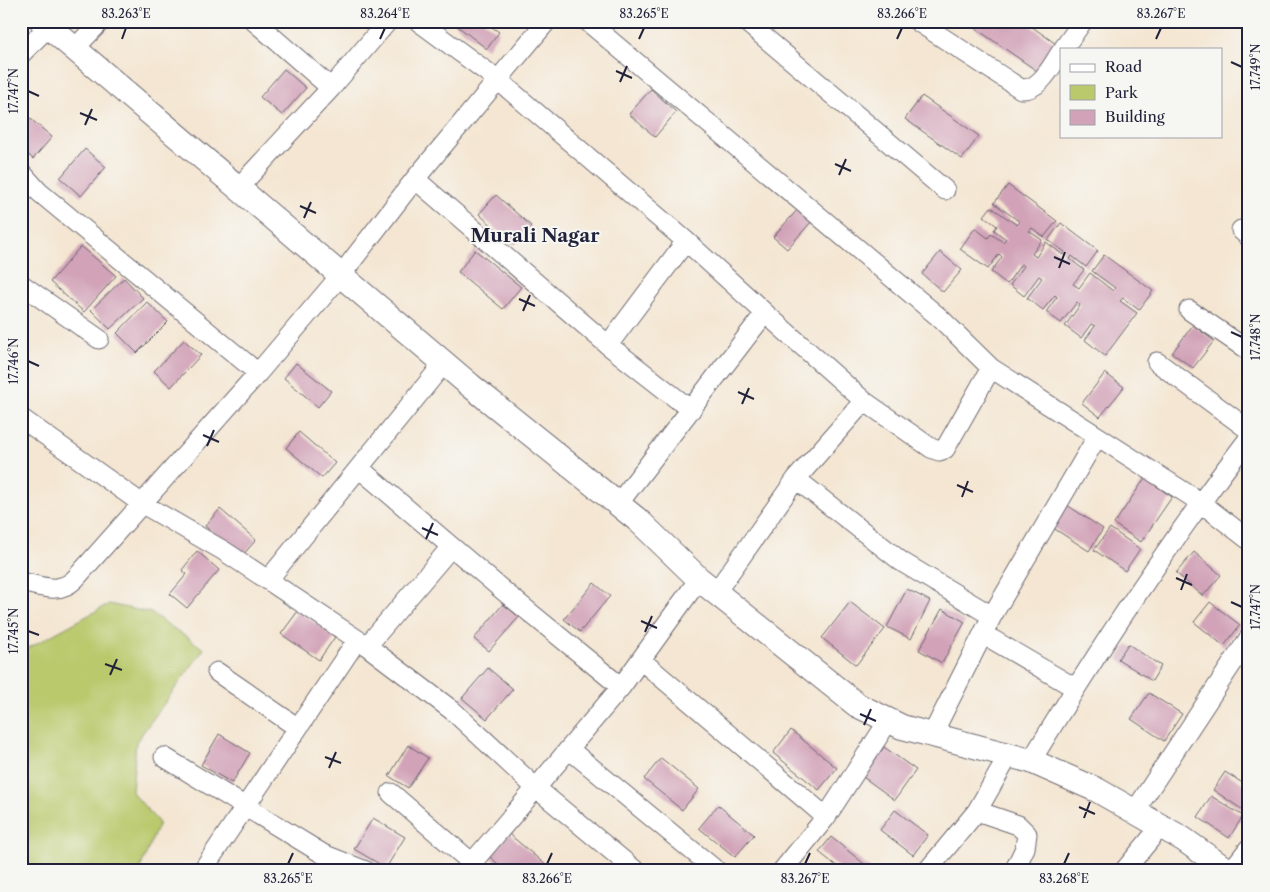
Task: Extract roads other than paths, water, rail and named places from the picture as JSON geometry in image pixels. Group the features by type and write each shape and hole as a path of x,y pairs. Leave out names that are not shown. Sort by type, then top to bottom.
{"main road":[{"path":"46,24 444,363 618,504 707,586 857,705 889,720 932,735 1020,758 1097,790 1160,826 1230,871"}],"street":[{"path":"75,48 101,21"},
{"path":"254,21 331,88"},
{"path":"238,188 331,88 388,21"},
{"path":"418,21 498,80 686,240 764,313 864,401 931,448 939,451 945,448 991,368"},
{"path":"21,582 57,590 67,587 258,373 341,275 415,179 547,21"},
{"path":"587,21 940,318 991,368 1200,502 1249,540"},
{"path":"746,21 946,190"},
{"path":"917,21 1021,89 1028,90 1035,87 1060,53"},
{"path":"1063,48 1083,21"},
{"path":"21,54 46,24"},
{"path":"21,172 39,192 258,373"},
{"path":"415,179 608,345 691,410"},
{"path":"608,345 686,240"},
{"path":"21,284 99,339"},
{"path":"1189,310 1249,351"},
{"path":"618,504 764,313"},
{"path":"1157,362 1249,430"},
{"path":"268,580 444,363"},
{"path":"391,793 469,867 570,750 642,660 707,586 796,478 864,401"},
{"path":"23,423 141,503 268,580 362,643 453,711 536,788 636,871"},
{"path":"932,735 992,616 1097,437"},
{"path":"927,871 1075,688 1200,502 1249,438"},
{"path":"359,468 451,547 621,687"},
{"path":"796,478 902,562 992,616"},
{"path":"202,871 298,728 362,643 451,547"},
{"path":"983,634 1075,688"},
{"path":"1134,811 1249,638"},
{"path":"642,660 826,817"},
{"path":"217,672 298,728"},
{"path":"782,871 826,817 889,720"},
{"path":"570,750 717,871"},
{"path":"164,757 323,854 366,871"},
{"path":"977,811 1018,825 1027,834 1025,848 1014,871"},
{"path":"1124,871 1160,826"},
{"path":"1230,871 1249,848"}],"district":[{"name":"Murali Nagar","path":"535,235"}]}
